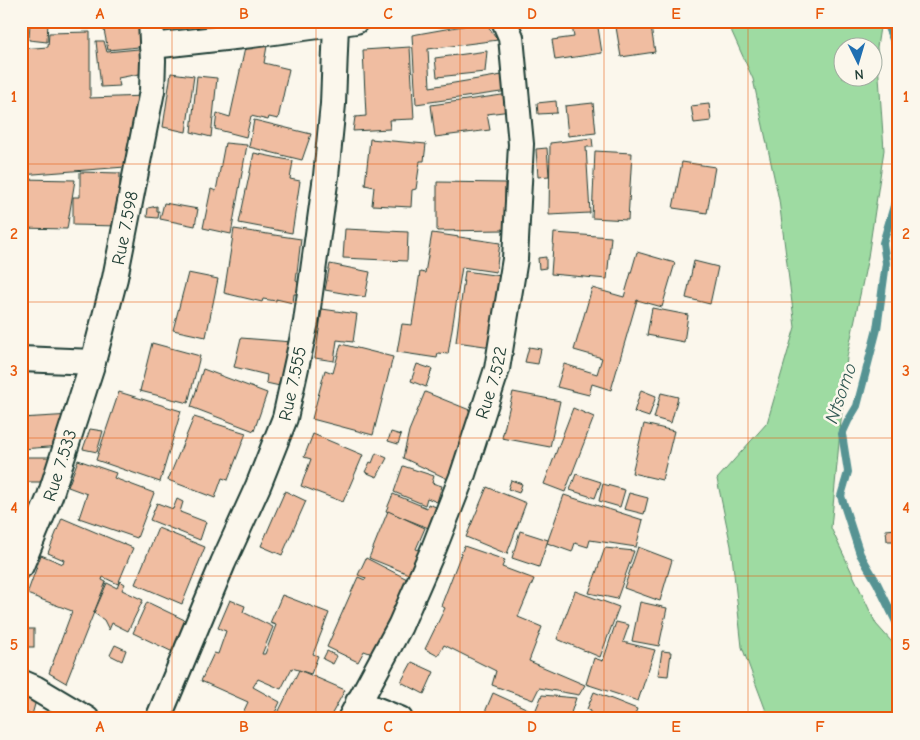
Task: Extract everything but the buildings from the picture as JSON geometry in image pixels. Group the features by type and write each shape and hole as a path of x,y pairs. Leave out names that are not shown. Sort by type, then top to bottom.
{"street":[{"name":"Rue 7.598","path":"93,362 115,278 152,91 151,21"},
{"name":"Rue 7.522","path":"354,711 400,626 434,548 463,474 497,369 516,259 520,144 511,37 504,21"},
{"path":"152,46 346,23"},
{"name":"Rue 7.555","path":"158,719 223,563 258,486 285,418 306,322 326,176 333,104 346,23"},
{"path":"21,359 93,362"},
{"name":"Rue 7.533","path":"22,563 50,496 93,362"},
{"path":"21,682 35,688 73,715"},
{"path":"354,711 400,719"}],"green space":[{"path":"727,21 881,21 878,38 832,38 832,88 880,88 884,150 868,257 847,357 831,528 876,624 899,650 899,716 892,713 881,719 769,719 742,647 731,546 717,479 767,423 795,327 779,200 753,79"}],"waterway":[{"name":"Ntsomo","path":"885,21 899,53"},
{"name":"Ntsomo","path":"899,189 883,243 886,263 877,329 857,406 842,434 848,472 841,496 860,554 877,583 899,628"}]}
